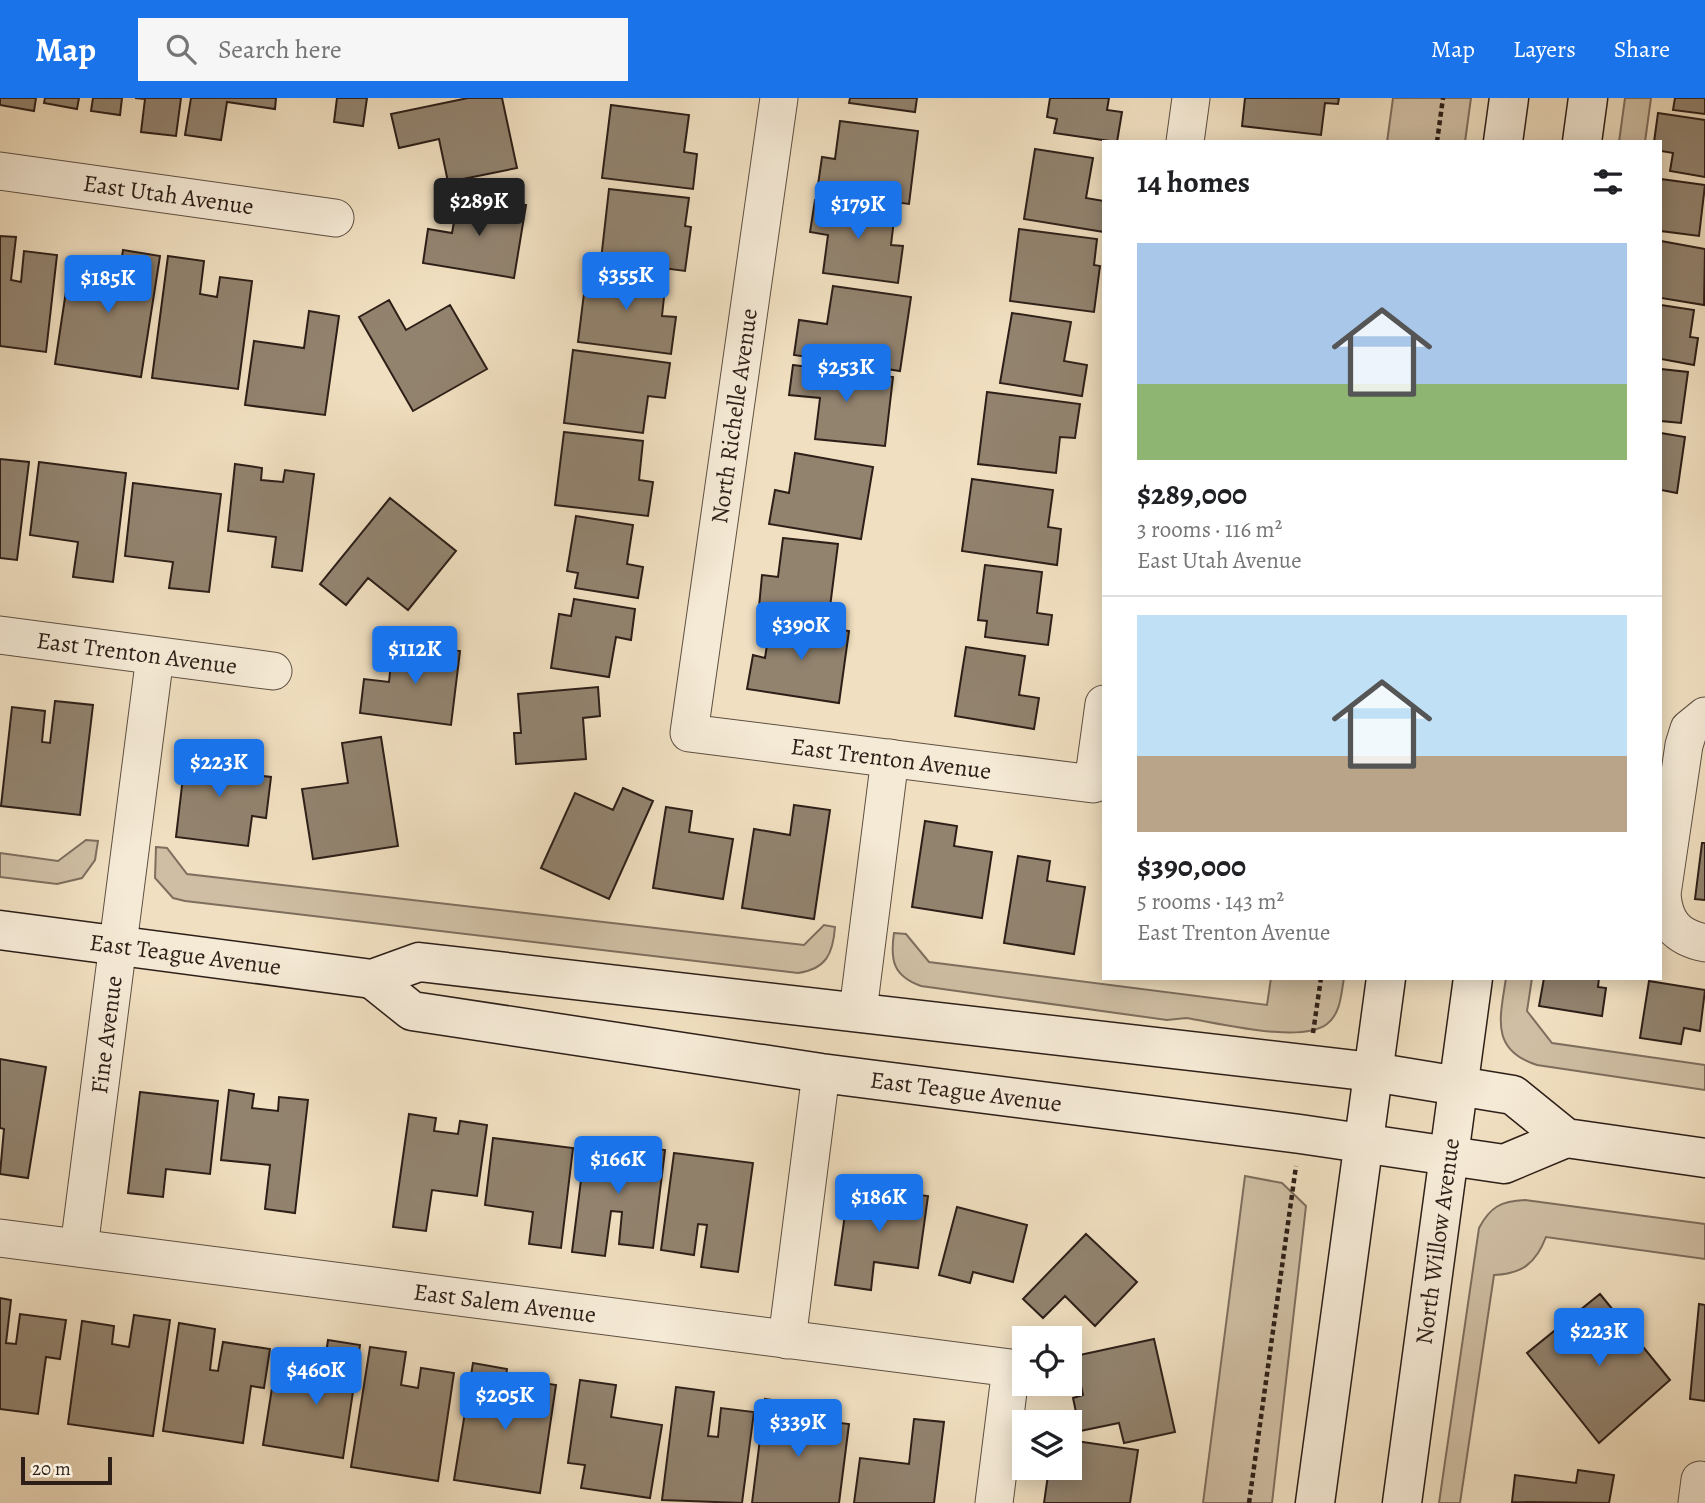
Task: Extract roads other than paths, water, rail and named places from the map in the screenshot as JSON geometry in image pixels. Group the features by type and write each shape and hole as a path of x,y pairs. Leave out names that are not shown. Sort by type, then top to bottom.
{"street":[{"name":"North Richelle Avenue","path":"689,733 779,98"},
{"path":"1185,140 1191,98"},
{"path":"1503,140 1509,98"},
{"path":"1582,140 1588,98"},
{"name":"East Utah Avenue","path":"0,172 335,218"},
{"name":"East Trenton Avenue","path":"0,635 273,671"},
{"name":"Fine Avenue","path":"79,1248 155,656"},
{"path":"1702,717 1689,729 1684,745 1662,894 1663,912 1671,928 1685,937 1705,943"},
{"name":"East Trenton Avenue","path":"689,733 1093,784 1102,719"},
{"path":"858,1011 890,758"},
{"name":"East Teague Avenue","path":"0,930 372,979 419,961 1373,1072 1513,1095 1566,1138 1504,1164 1364,1143 821,1073 412,1011 372,979"},
{"path":"1315,1503 1386,980"},
{"name":"North Willow Avenue","path":"1402,1503 1473,980"},
{"path":"787,1340 821,1073"},
{"path":"1566,1138 1705,1158"},
{"name":"East Salem Avenue","path":"0,1238 1011,1368 995,1503"}]}
